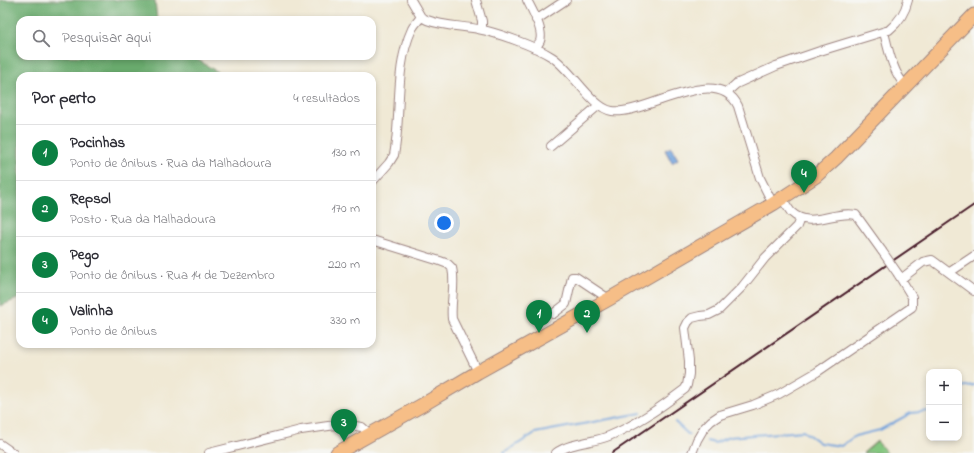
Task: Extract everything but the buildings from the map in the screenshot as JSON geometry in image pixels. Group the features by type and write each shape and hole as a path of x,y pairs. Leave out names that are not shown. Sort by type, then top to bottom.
{"main road":[{"path":"337,453 609,299 777,201 816,176 836,158 974,15"}],"street":[{"path":"411,0 421,17 432,22 482,30 534,48 552,57 561,64 602,108 611,111 630,110 663,98 689,92 708,89 727,92 738,106 760,178 777,201 800,218 810,220 849,214 856,215 899,277 912,298 912,307 817,372 779,394 753,405 720,415 704,428 692,453"},
{"path":"476,0 482,21 482,30"},
{"path":"527,0 541,36 540,42 534,48"},
{"path":"536,20 566,0"},
{"path":"727,92 736,84 776,66 884,32 895,26 902,17 906,10 908,0"},
{"path":"376,178 394,155 404,57 412,28 421,17"},
{"path":"884,32 899,77 906,86"},
{"path":"551,146 599,105"},
{"path":"556,453 565,448 606,437 618,432 642,419 685,389 689,374 686,328 688,322 692,318 709,315 719,310 742,287 776,247 798,226 800,218"},
{"path":"376,241 440,261 448,264 452,268 454,285 451,310 452,319 478,372"},
{"path":"950,272 974,256"},
{"path":"899,277 923,262 929,260 935,261 974,291"},
{"path":"553,314 566,304 572,276 576,277 609,299"},
{"path":"209,453 301,430 342,424 362,427 371,435"},
{"path":"0,444 13,453"}],"green space":[{"path":"0,0 155,0 157,16 16,16 16,60 198,60 218,72 16,72 16,300 0,306"},
{"path":"877,441 887,453 863,453"}],"water":[{"path":"671,147 678,159 672,163 665,150"}],"waterway":[{"path":"962,387 974,385"},
{"path":"707,441 715,443 729,437 803,431 820,443 841,446 855,436 880,430 911,413 926,411"},
{"path":"504,453 535,433 641,413"},
{"path":"675,422 689,435"}],"railway":[{"path":"612,453 974,205"}],"place":[{"name":"Valinha","path":"804,193"},
{"name":"Pocinhas","path":"539,333"},
{"name":"Repsol","path":"587,333"},
{"name":"Pego","path":"344,442"}]}
